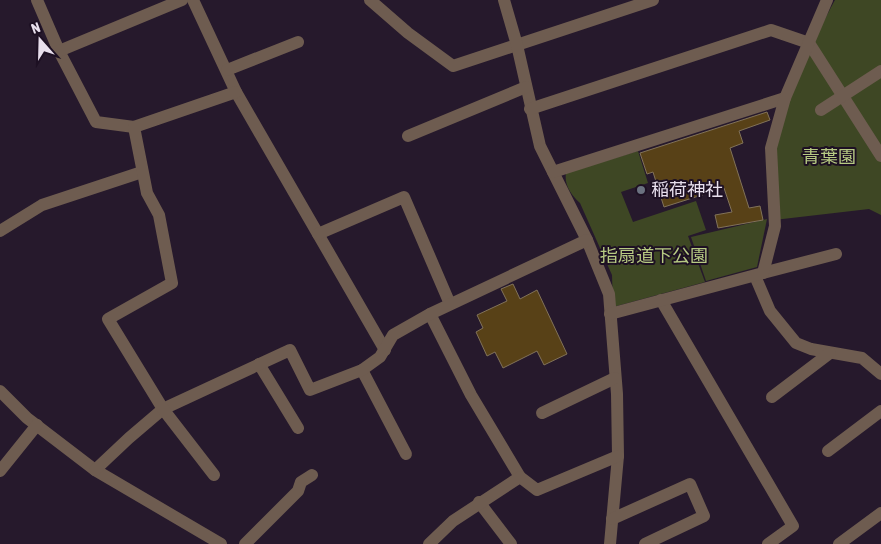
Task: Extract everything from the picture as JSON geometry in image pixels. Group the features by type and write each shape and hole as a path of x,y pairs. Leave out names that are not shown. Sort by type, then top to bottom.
{"street":[{"path":"37,0 59,51 96,122 134,127 236,92"},
{"path":"59,51 182,0"},
{"path":"193,0 236,92 385,350"},
{"path":"370,0 408,33 453,66 653,0"},
{"path":"504,0 517,45 530,109 540,146 587,240 609,294 618,456 610,544"},
{"path":"827,0 785,98 771,148 775,226 759,274 770,311 796,343 830,353 862,358 881,374"},
{"path":"530,109 771,30 809,43 881,156"},
{"path":"227,70 298,42"},
{"path":"821,110 881,72"},
{"path":"408,136 526,87"},
{"path":"553,172 785,98"},
{"path":"134,127 147,192 159,215 172,283 108,319 164,410 214,475"},
{"path":"0,231 42,205 142,172"},
{"path":"318,234 404,197 450,304"},
{"path":"95,470 129,438 164,410 259,364 290,350 310,390 362,370 380,357 393,335 430,314 587,240"},
{"path":"610,314 836,254"},
{"path":"661,300 793,526 768,544"},
{"path":"430,314 471,395 520,477 537,490 618,456"},
{"path":"772,397 830,353"},
{"path":"259,364 298,428"},
{"path":"362,370 406,454"},
{"path":"542,413 615,378"},
{"path":"0,391 36,425 95,470 221,544"},
{"path":"828,451 881,411"},
{"path":"0,471 36,425"},
{"path":"244,544 298,491 301,482 312,475"},
{"path":"429,544 452,521 520,477"},
{"path":"612,519 690,484 704,516 646,544"},
{"path":"480,502 511,544"},
{"path":"839,544 881,513"}],"green space":[{"name":"青葉園","path":"835,0 881,0 881,215 869,209 774,220 775,159 784,114 791,94"},
{"name":"指扇道下公園","path":"638,151 648,183 621,192 633,222 696,201 706,230 688,236 705,282 613,307 612,275 580,203 569,190 566,182 566,173"},
{"path":"767,219 757,267 706,281 691,237"}],"building":[{"path":"767,112 770,120 739,131 743,143 730,148 749,208 760,206 763,220 718,228 715,215 732,212 724,188 664,207 653,172 647,174 640,153"},
{"path":"513,284 520,299 537,290 567,354 544,365 537,351 503,368 495,352 487,356 476,332 483,328 477,315 507,301 501,289"}],"place":[{"name":"稲荷神社","path":"641,190"}]}
